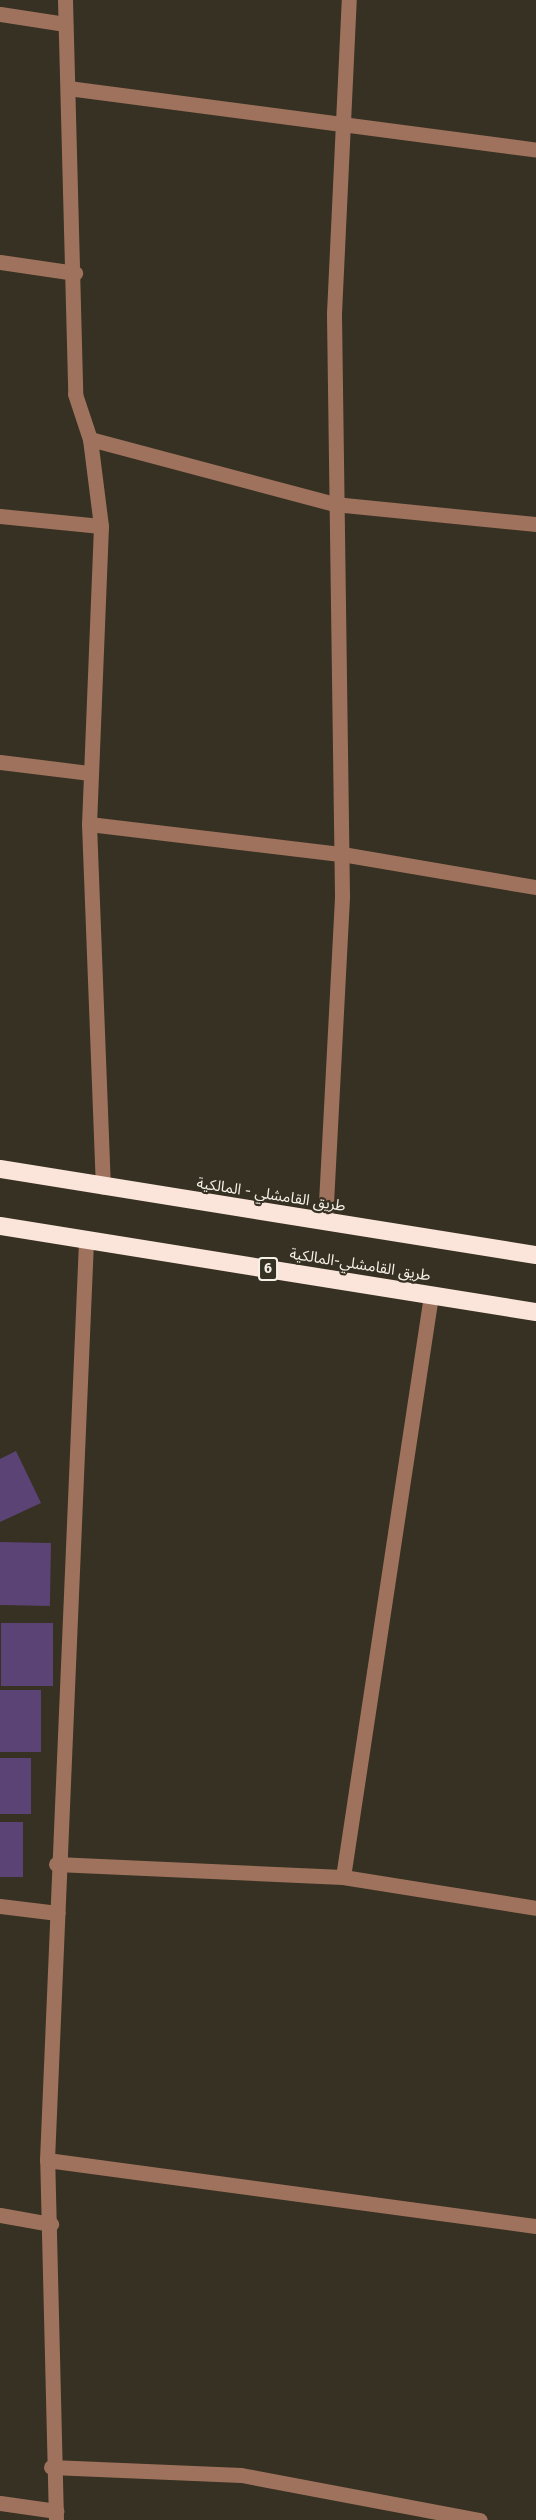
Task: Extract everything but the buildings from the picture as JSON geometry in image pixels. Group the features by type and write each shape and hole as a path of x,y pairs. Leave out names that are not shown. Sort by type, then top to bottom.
{"highway":[{"name":"طريق القامشلي - المالكية","path":"0,1169 536,1255"},
{"name":"طريق القامشلي-المالكية","path":"0,1226 536,1312"}],"street":[{"path":"64,0 75,273 75,394 90,439 101,526 89,824 103,1187"},
{"path":"325,1222 342,854 334,504 340,126 349,0"},
{"path":"0,14 65,24"},
{"path":"68,88 340,126 536,150"},
{"path":"0,262 75,273"},
{"path":"90,439 334,504 536,524"},
{"path":"0,516 101,526"},
{"path":"0,762 90,773"},
{"path":"89,824 342,854 536,887"},
{"path":"0,2503 56,2515 51,2467 51,2224 47,2160 58,1913 56,1864 86,1240"},
{"path":"343,1877 431,1295"},
{"path":"56,1864 343,1877 536,1908"},
{"path":"0,1906 58,1913"},
{"path":"47,2160 536,2226"},
{"path":"0,2215 51,2224"},
{"path":"51,2467 242,2475 480,2520"}]}
